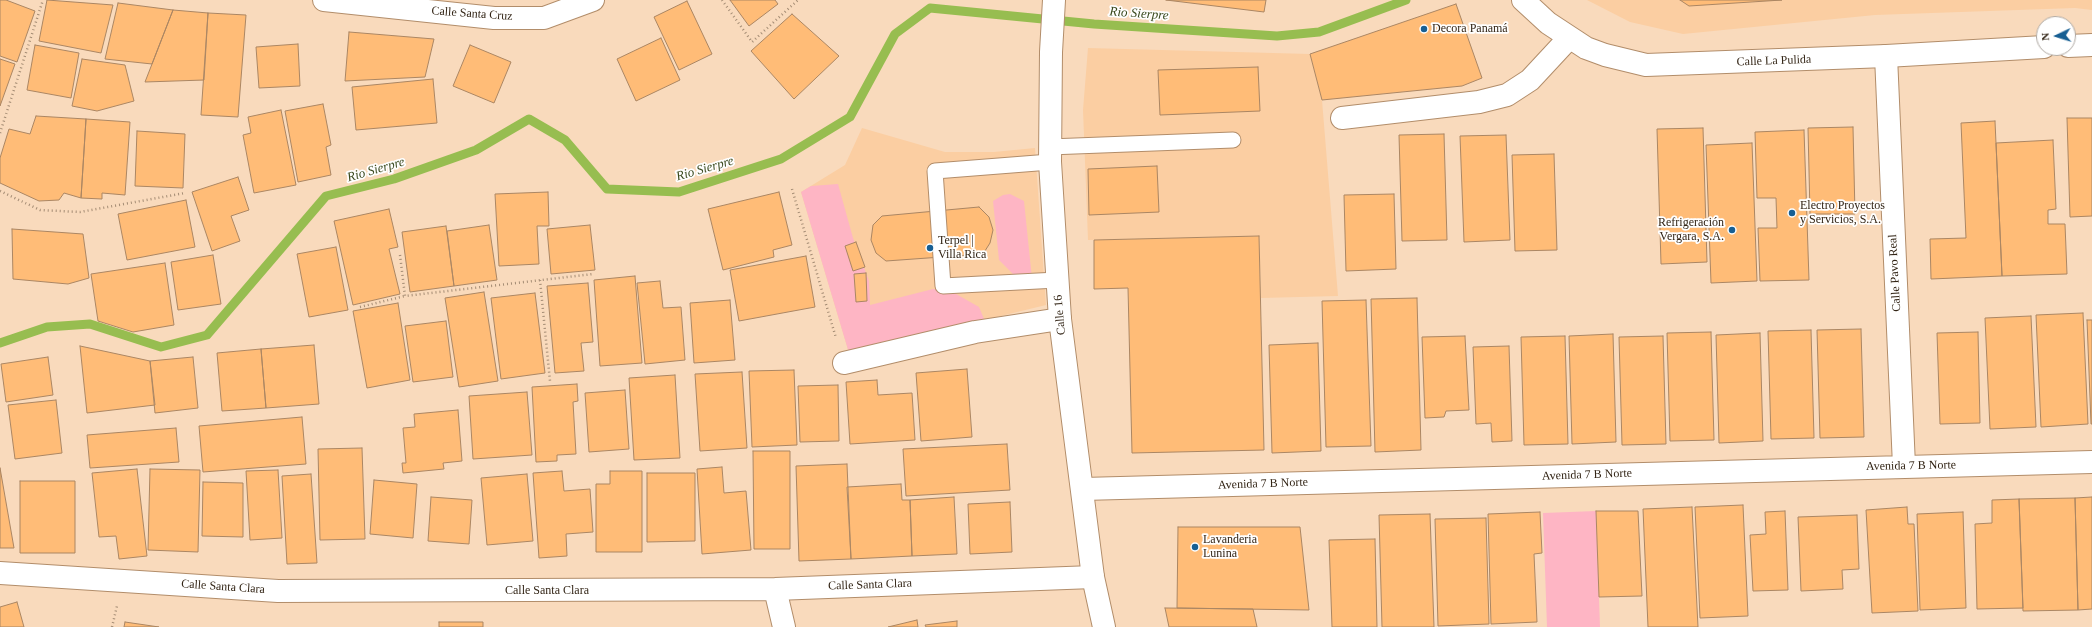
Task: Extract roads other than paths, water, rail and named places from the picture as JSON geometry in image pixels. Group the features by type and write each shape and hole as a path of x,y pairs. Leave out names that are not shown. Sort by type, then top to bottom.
{"street":[{"name":"Calle Santa Cruz","path":"324,0 494,18 544,18 593,0"},
{"name":"Calle 16","path":"1054,0 1051,52 1050,155 1060,320 1083,489 1093,577 1104,627"},
{"name":"Calle La Pulida","path":"1523,0 1569,38 1605,55 1646,65 1886,56 2036,48"},
{"path":"1342,118 1479,102 1507,95 1530,80 1569,38"},
{"path":"2076,46 2092,45"},
{"name":"Calle Pavo Real","path":"1886,56 1904,466"},
{"path":"844,363 975,332 1060,320"},
{"name":"Avenida 7 B Norte","path":"1083,489 2092,462"},
{"name":"Calle Santa Clara","path":"0,573 278,591 776,589 1093,577"},
{"path":"776,589 784,627"}],"lane":[{"path":"1057,280 943,286 934,171 1050,155 1233,140"}],"waterway":[{"name":"Rio Sierpre","path":"0,343 47,327 90,324 161,347 207,335 326,196 394,179 476,150 529,119 565,140 607,189 679,192 781,159 850,117 895,34 930,8 1094,24 1277,36 1319,32 1406,0"}],"place":[{"name":"Decora Panamá","path":"1424,29"},
{"name":"Electro Proyectos y Servicios, S.A.","path":"1792,213"},
{"name":"Refrigeración Vergara, S.A.","path":"1732,230"},
{"name":"Terpel | Villa Rica","path":"930,248"},
{"name":"Lavanderia Lunina","path":"1195,547"}]}
